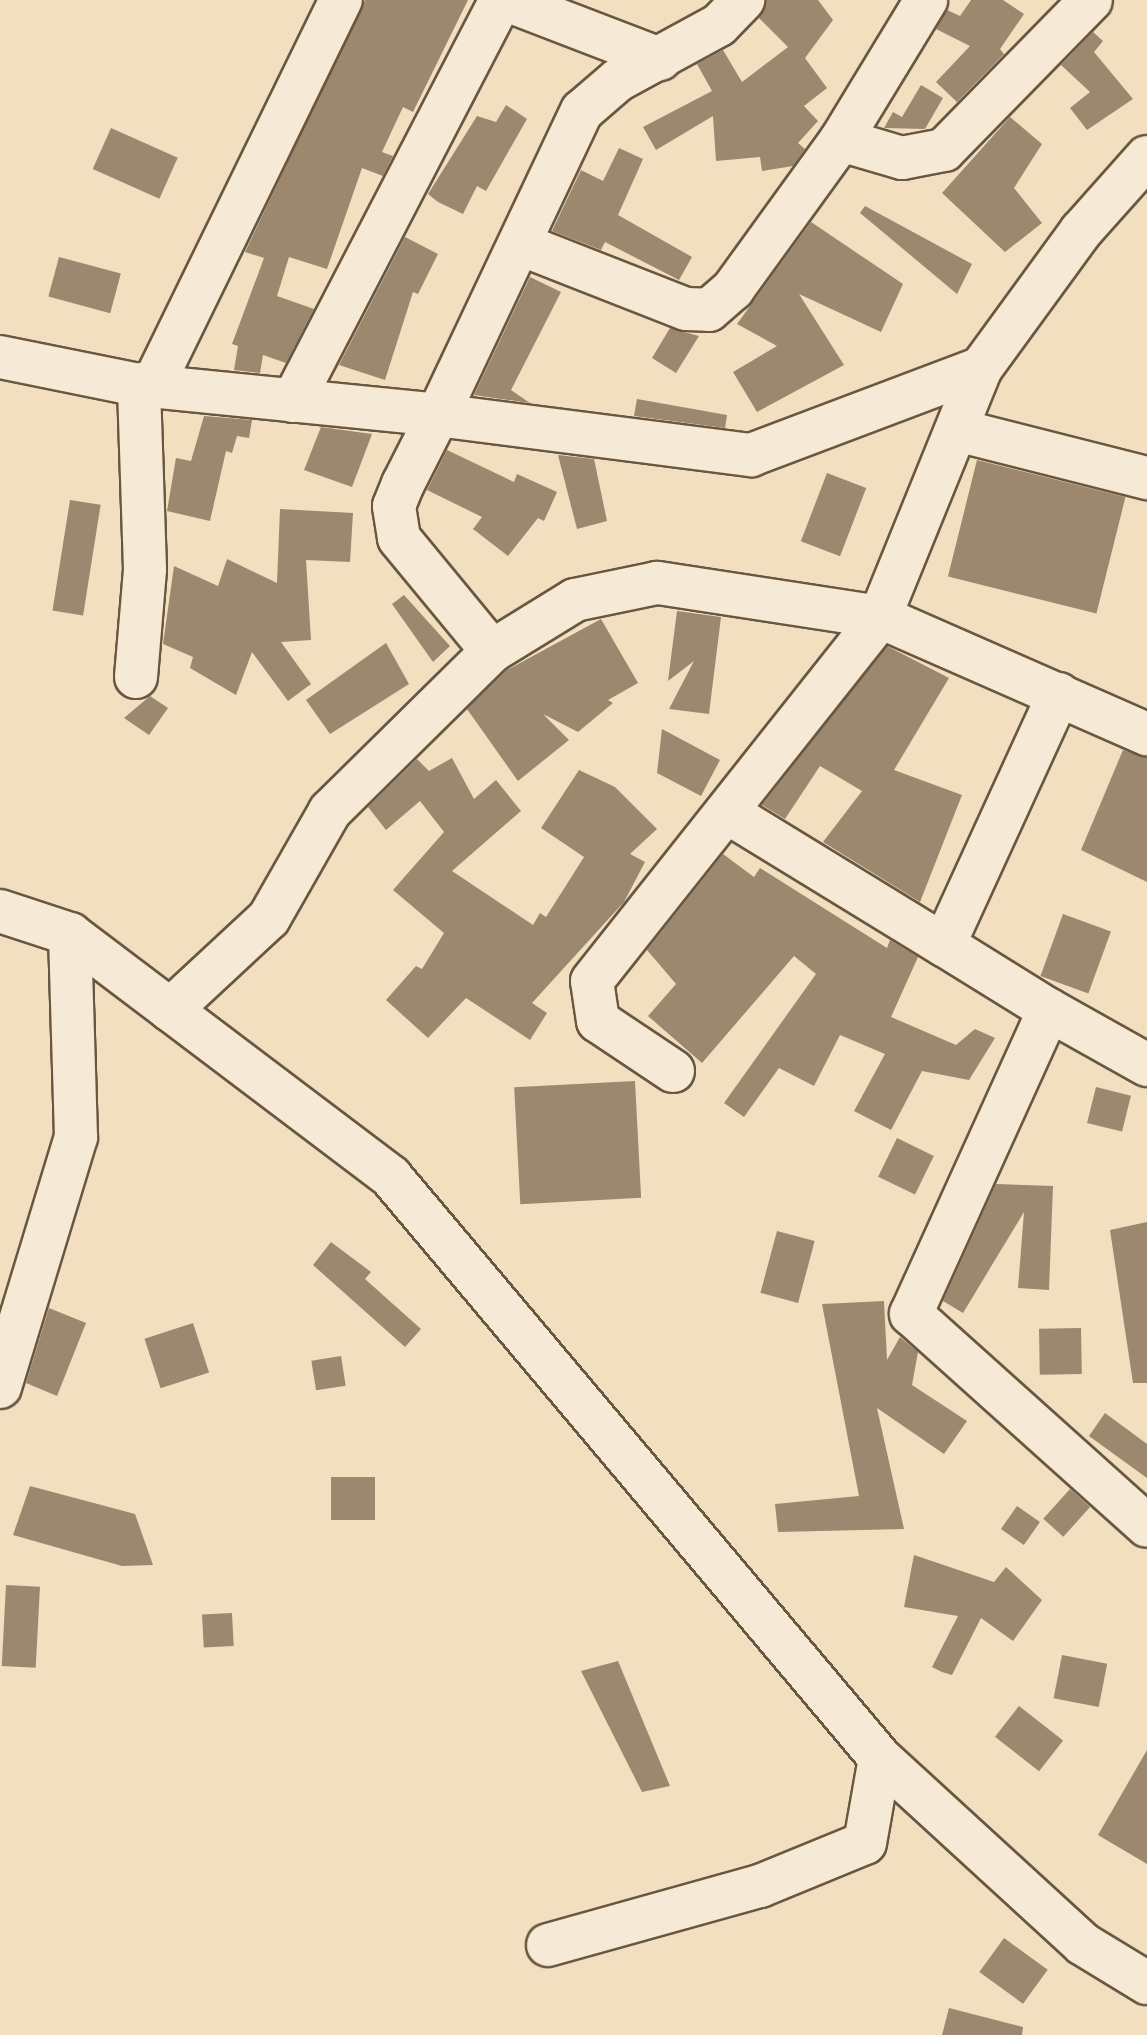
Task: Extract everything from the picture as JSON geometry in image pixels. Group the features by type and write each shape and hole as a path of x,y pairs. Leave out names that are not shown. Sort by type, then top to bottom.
{"street":[{"path":"139,385 162,371 341,0"},
{"path":"293,401 503,0 660,59"},
{"path":"492,651 409,553 394,523 403,484 582,111 618,80 719,25 743,0"},
{"path":"520,244 686,309 709,310 733,289 841,140 926,0"},
{"path":"841,140 911,159 944,150 1091,0"},
{"path":"673,1071 598,1021 592,981 730,814 880,617 981,368 1081,231 1147,157"},
{"path":"0,357 139,385 438,415 751,455 981,368"},
{"path":"136,677 145,569 139,385"},
{"path":"957,430 1144,473"},
{"path":"170,1010 269,918 330,811 492,651 575,600 657,583 880,617 1147,734"},
{"path":"944,945 1059,694"},
{"path":"730,814 1049,1010 1147,1065"},
{"path":"0,911 70,934 391,1177 880,1758 1083,1944 1147,1983"},
{"path":"0,1387 76,1137 70,934"},
{"path":"1049,1010 911,1314 1147,1526"},
{"path":"548,1945 760,1886 865,1843 880,1758"}],"building":[{"path":"365,0 468,0 413,112 403,107 382,152 393,156 383,176 362,168 327,269 289,257 277,296 314,309 286,363 263,355 260,373 234,370 238,346 232,344 264,258 245,252"},
{"path":"766,0 818,0 833,20 805,58 827,88 804,106 818,121 798,143 805,149 793,166 762,171 760,157 716,161 713,116 656,150 643,127 712,91 697,64 723,50 742,82 788,47 759,18"},
{"path":"971,0 1003,0 1024,14 1000,49 1004,54 957,102 936,82 970,46 936,29 947,10 960,16"},
{"path":"1093,32 1103,41 1094,52 1133,99 1087,130 1070,108 1090,92 1061,65"},
{"path":"921,85 943,98 925,129 884,128 893,112 902,117"},
{"path":"506,105 527,119 486,191 477,186 463,214 438,202 428,194 477,116 496,122"},
{"path":"1010,117 1042,144 1014,188 1042,223 1005,252 942,193"},
{"path":"111,128 178,158 159,199 93,169"},
{"path":"619,148 643,159 618,215 692,257 679,280 605,242 601,250 552,231 581,170 603,181"},
{"path":"865,206 972,264 957,294 860,213"},
{"path":"811,222 903,284 881,332 799,294 844,365 757,412 733,372 777,346 737,324"},
{"path":"405,237 438,254 418,294 413,292 385,380 339,365"},
{"path":"59,257 121,274 110,313 48,297"},
{"path":"530,277 561,292 511,390 530,403 474,395"},
{"path":"670,328 699,336 676,373 652,358"},
{"path":"637,399 727,415 725,428 634,416"},
{"path":"204,416 252,420 249,438 237,436 232,453 226,451 210,521 167,511 176,458 191,461"},
{"path":"321,427 372,434 352,487 304,470"},
{"path":"447,450 514,482 517,474 557,492 544,521 538,518 508,556 473,529 482,517 427,490"},
{"path":"558,455 594,459 607,521 577,529"},
{"path":"977,460 1125,497 1096,613 948,576"},
{"path":"827,473 866,488 840,556 801,541"},
{"path":"70,500 101,505 83,615 52,611"},
{"path":"280,509 353,513 350,562 306,560 311,640 281,642 311,684 288,701 252,652 236,695 190,668 193,657 163,644 174,566 218,586 227,559 277,583"},
{"path":"404,595 450,646 433,662 392,604"},
{"path":"677,611 721,617 709,714 669,709 694,661 668,681"},
{"path":"601,619 638,683 608,700 613,703 578,732 543,714 569,740 518,781 467,709 507,670"},
{"path":"386,643 409,684 330,734 306,700"},
{"path":"887,646 949,678 894,770 962,795 920,902 823,842 862,791 820,766 785,819 762,805"},
{"path":"150,696 168,708 149,735 124,718"},
{"path":"662,729 720,760 701,796 657,773"},
{"path":"1123,750 1147,758 1147,882 1081,850"},
{"path":"452,758 474,799 496,780 521,811 452,871 533,925 540,913 546,917 584,857 541,828 579,770 615,787 657,829 630,854 645,862 624,902 532,1003 547,1013 530,1040 466,998 428,1038 386,1000 416,966 422,969 444,933 393,890 444,832 420,801 386,830 368,807 417,759 429,771"},
{"path":"723,854 754,877 760,868 887,948 890,940 918,957 891,1017 956,1045 975,1029 995,1038 969,1080 922,1071 891,1130 854,1111 885,1054 840,1035 814,1086 779,1068 744,1117 724,1103 816,974 794,956 702,1063 648,1016 676,984 647,950"},
{"path":"1063,914 1111,931 1088,993 1040,976"},
{"path":"635,1081 641,1198 520,1204 514,1087"},
{"path":"1096,1087 1131,1096 1122,1132 1087,1123"},
{"path":"897,1138 934,1156 915,1195 878,1177"},
{"path":"996,1184 1053,1186 1049,1290 1018,1288 1024,1212 963,1313 943,1301"},
{"path":"1147,1222 1147,1383 1133,1383 1110,1230"},
{"path":"777,1231 815,1241 798,1303 760,1293"},
{"path":"331,1242 371,1272 365,1279 421,1329 405,1347 313,1265"},
{"path":"884,1301 887,1360 900,1337 918,1352 912,1385 967,1421 944,1454 877,1408 904,1529 778,1532 775,1504 859,1496 822,1304"},
{"path":"49,1308 86,1323 57,1396 26,1383"},
{"path":"193,1323 209,1372 161,1388 144,1339"},
{"path":"1081,1328 1082,1374 1040,1375 1039,1329"},
{"path":"341,1356 346,1386 316,1390 311,1361"},
{"path":"1105,1413 1147,1444 1147,1478 1089,1436"},
{"path":"331,1477 375,1477 375,1520 331,1520"},
{"path":"30,1486 135,1514 153,1565 122,1566 13,1535"},
{"path":"1070,1489 1090,1507 1063,1537 1043,1519"},
{"path":"1017,1506 1040,1522 1024,1545 1001,1529"},
{"path":"914,1555 994,1582 1006,1567 1042,1600 1013,1641 981,1618 952,1675 942,1672 932,1667 958,1616 904,1607"},
{"path":"6,1585 40,1587 36,1668 2,1666"},
{"path":"232,1613 234,1646 204,1648 202,1615"},
{"path":"1062,1655 1107,1664 1099,1707 1054,1698"},
{"path":"618,1661 670,1786 642,1792 581,1671"},
{"path":"1019,1706 1063,1740 1039,1771 995,1737"},
{"path":"1147,1750 1147,1864 1098,1835"},
{"path":"1004,1938 1048,1970 1023,2004 979,1972"},
{"path":"949,2008 1023,2027 1022,2035 942,2035"}]}
